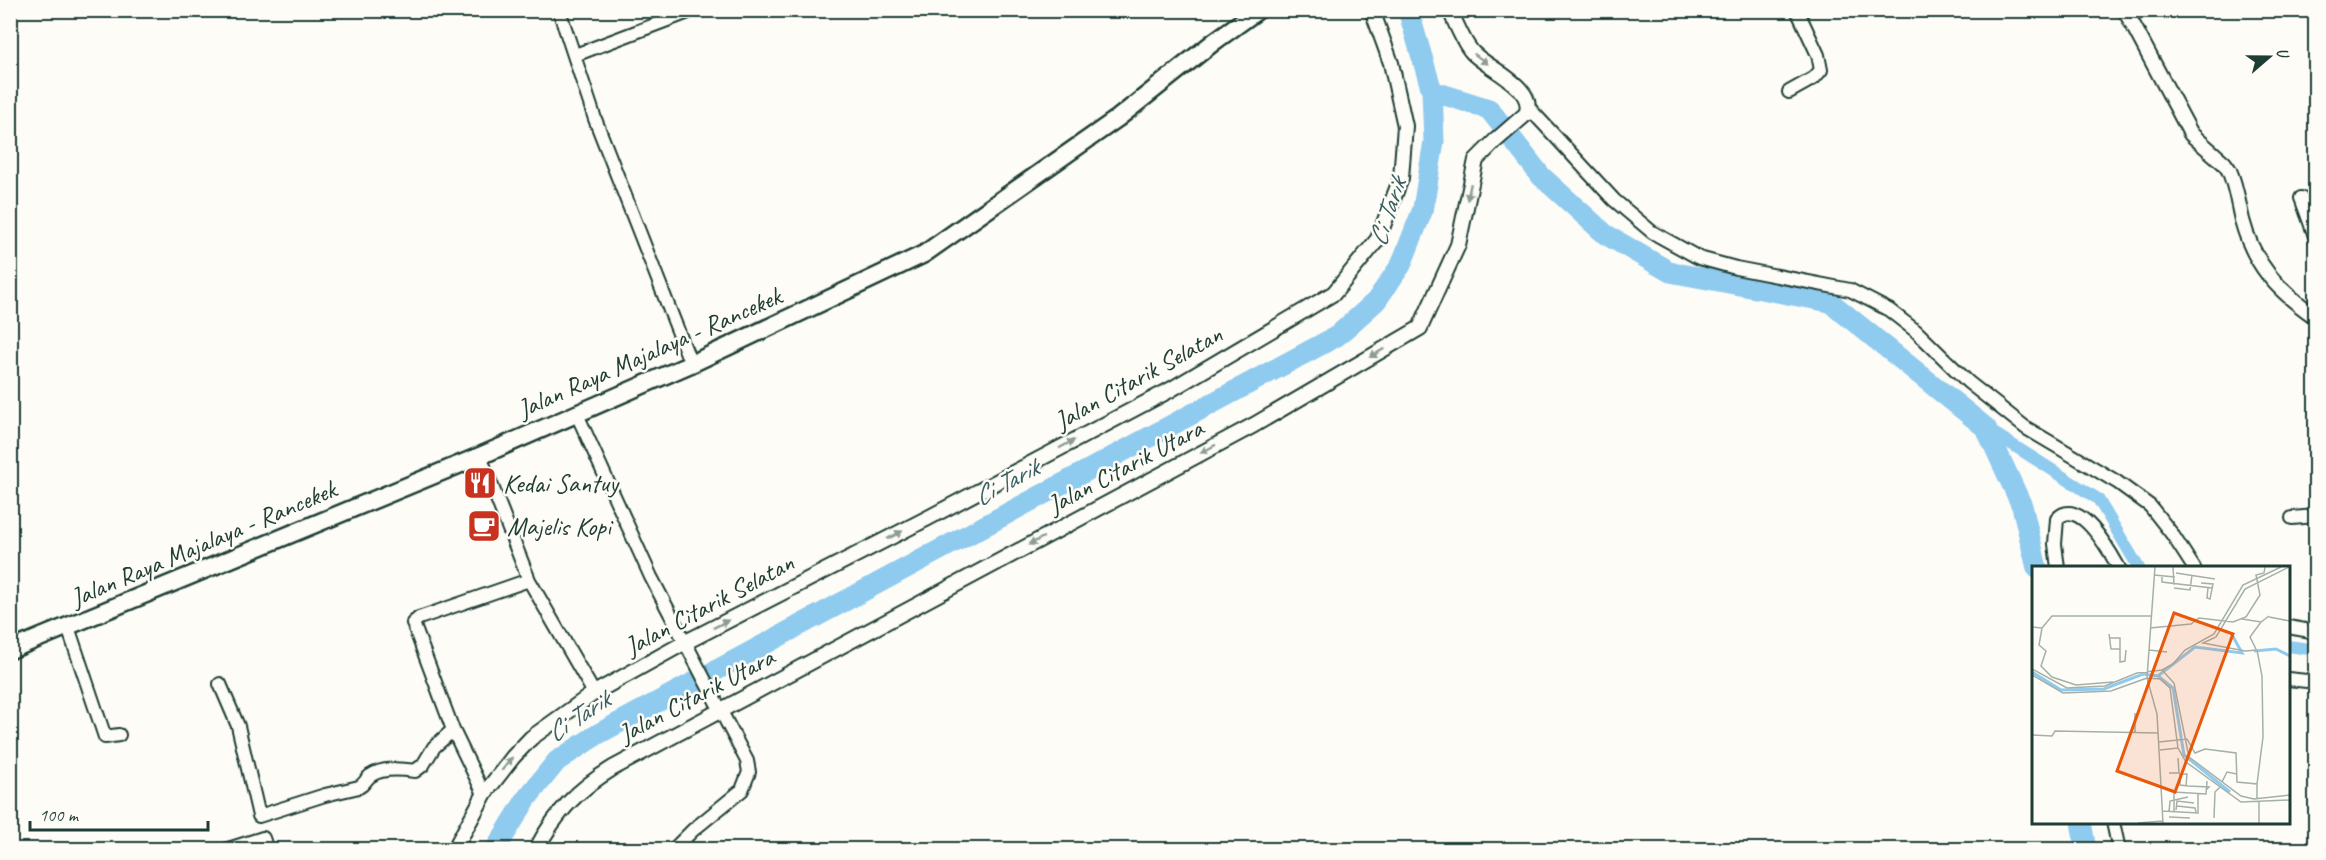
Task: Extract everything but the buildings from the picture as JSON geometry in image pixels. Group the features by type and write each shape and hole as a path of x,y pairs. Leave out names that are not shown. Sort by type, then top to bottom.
{"main road":[{"name":"Jalan Raya Majalaya - Rancekek","path":"10,650 480,456 576,412 691,364 924,254 1118,118 1258,10"}],"street":[{"path":"559,10 595,119 691,364"},
{"path":"574,55 694,10"},
{"name":"Jalan Citarik Selatan","path":"454,849 484,794 531,738 594,693 1170,390 1334,293 1378,239 1401,178 1406,126 1391,63 1372,10"},
{"path":"1450,10 1472,52 1521,91 1528,101 1528,111 1614,200 1652,232 1699,258 1736,268 1850,290 1889,310 1916,331 1968,382 2026,428 2117,482 2150,506 2193,566"},
{"path":"1789,92 1814,78 1821,70 1818,55 1797,10"},
{"path":"2125,10 2191,134 2229,170 2247,235 2260,265 2275,284 2316,317"},
{"name":"Jalan Citarik Utara","path":"536,849 548,827 563,807 587,784 719,707 1254,425 1420,328 1458,245 1476,160 1528,111"},
{"path":"2301,198 2316,239"},
{"path":"576,412 611,492 686,646 747,761 749,772 742,790 673,849"},
{"path":"480,456 529,580 594,693"},
{"path":"2058,566 2054,538 2057,519 2060,515 2072,513 2078,515 2095,532 2118,566"},
{"path":"2292,518 2316,516"},
{"path":"484,794 453,730 413,623 419,618 529,580"},
{"path":"68,627 105,737 119,735"},
{"path":"2290,627 2316,632"},
{"path":"2290,679 2316,682"},
{"path":"220,684 235,716 259,816 359,787 369,777 383,772 403,768 415,771 423,765 434,747 453,730"},
{"path":"2113,824 2119,849"},
{"path":"225,849 263,838 267,849"},
{"path":"2308,849 2316,843"}],"waterway":[{"name":"Ci Tarik","path":"495,850 527,798 557,761 598,734 1337,336 1376,301 1401,265 1423,209 1434,141 1432,91 1408,10"},
{"path":"1432,91 1489,109 1541,176 1605,234 1670,272 1830,302 1986,428 2022,506 2037,566"},
{"path":"1986,428 2098,499 2138,566"},
{"path":"2290,646 2316,650"},
{"path":"2081,824 2086,850"}],"place":[{"name":"Kedai Santuy","path":"480,483"},
{"name":"Majelis Kopi","path":"484,526"}]}
